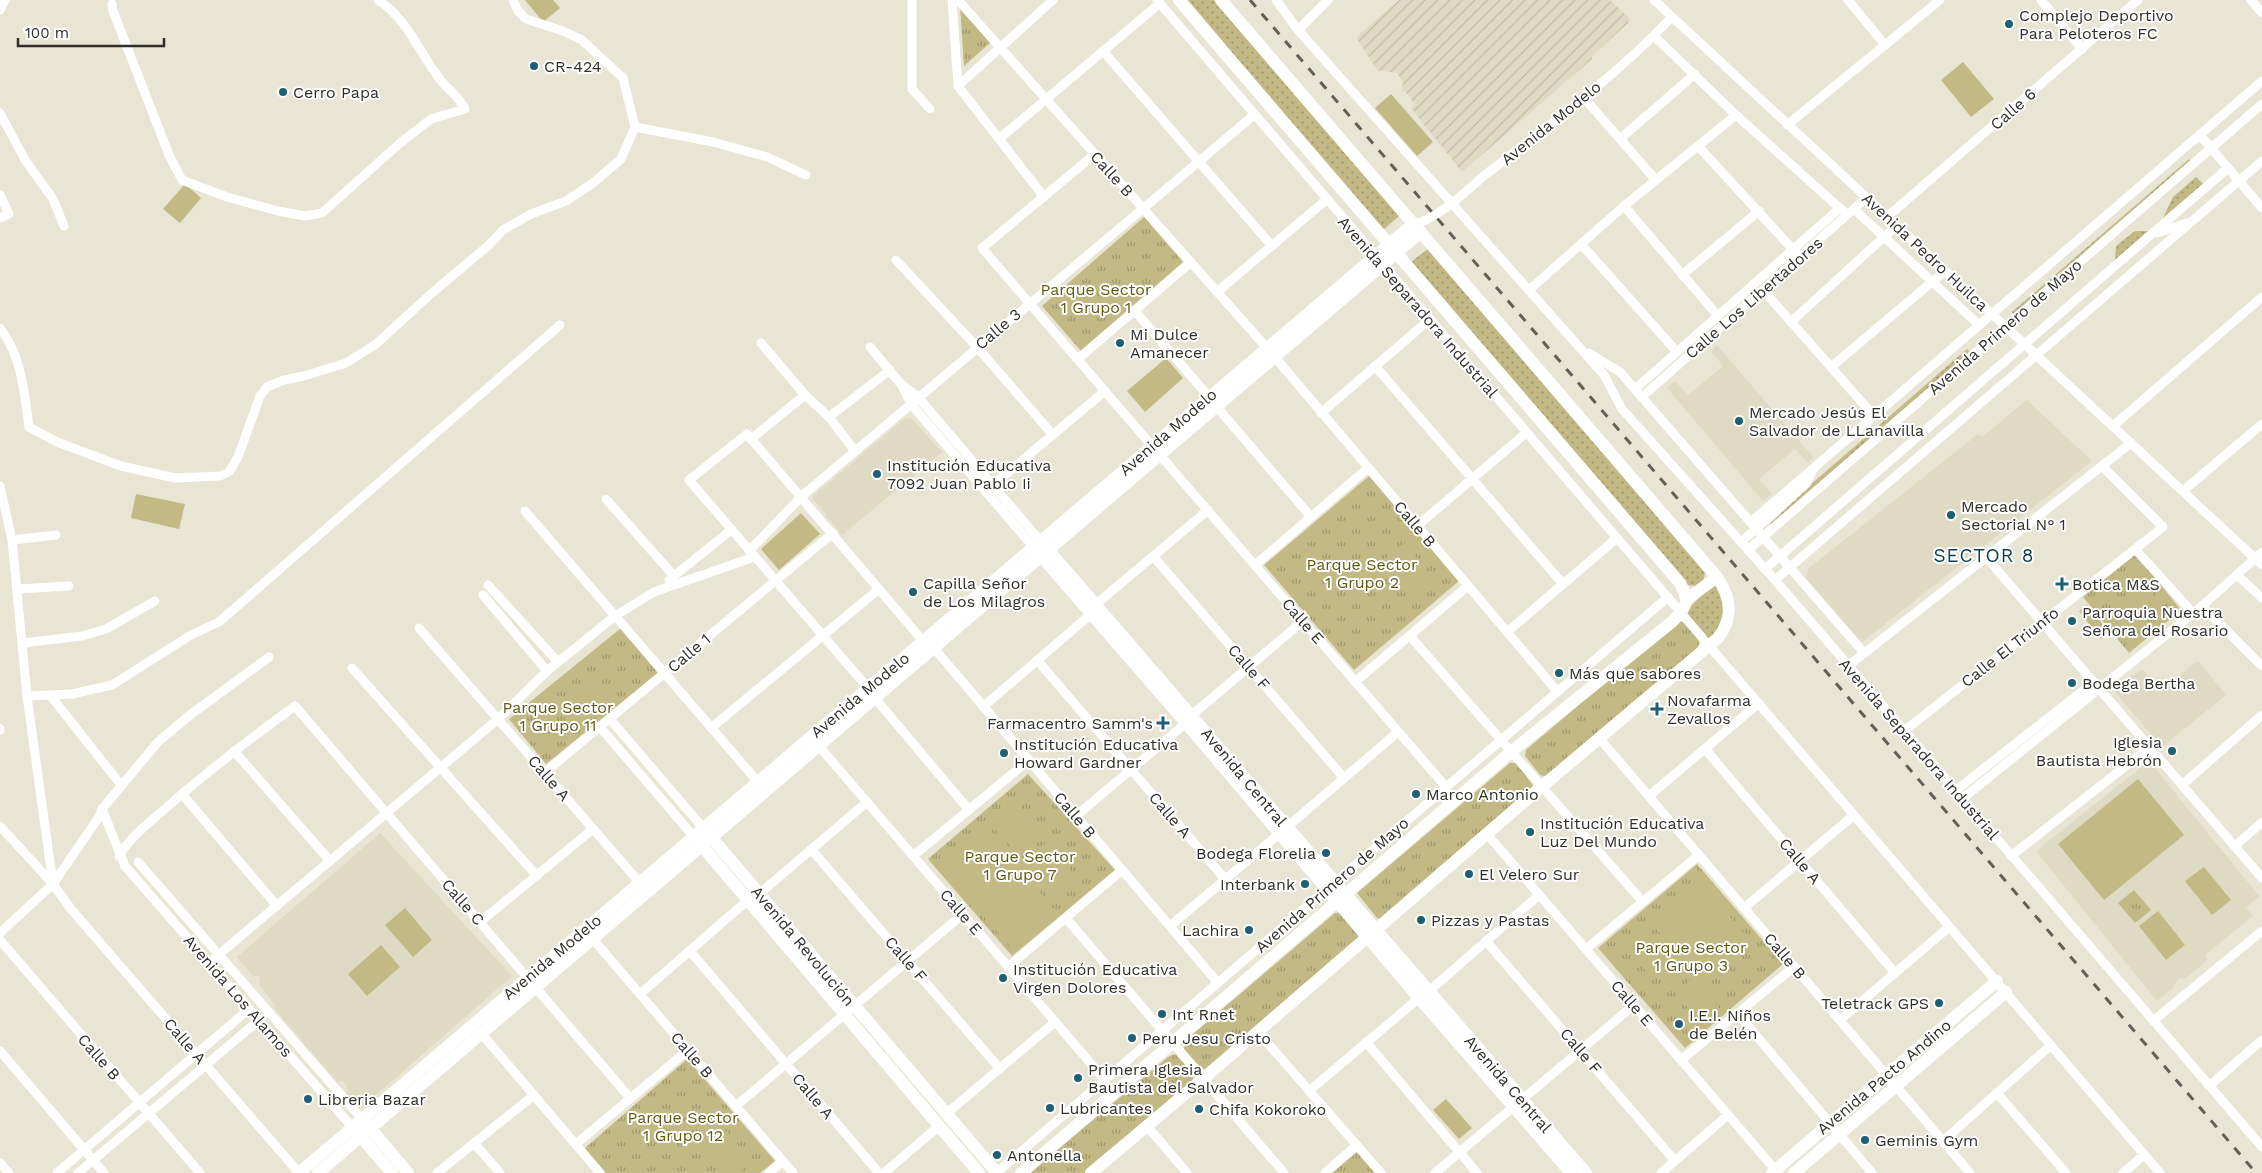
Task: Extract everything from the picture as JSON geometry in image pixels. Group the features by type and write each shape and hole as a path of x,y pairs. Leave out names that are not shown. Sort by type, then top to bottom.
{"street":[{"path":"0,10 5,0"},
{"path":"112,4 113,11 169,154 182,180 228,197 305,216 322,212 399,144 431,119 465,109 428,62 405,24 392,9 378,0"},
{"path":"0,328 8,339 20,369 29,426 57,442 121,466 175,478 220,476 229,472 238,457 260,396 267,387 284,380 304,376 346,362 376,344 504,230 531,214 566,201 593,183 621,159 636,128 626,86 618,73 582,40 563,30 526,19 518,11 513,0"},
{"path":"912,0 912,89 930,109"},
{"path":"952,0 958,86 1044,197 1095,154"},
{"name":"Calle B","path":"958,0 1270,352 1557,691"},
{"path":"958,86 1053,0"},
{"name":"Avenida Separadora Industrial","path":"1179,0 1680,583 1686,600"},
{"path":"1091,1173 1204,1079 1709,645 1722,632 1730,615 1729,599 1717,577 1419,226 1221,0"},
{"name":"Avenida Separadora Industrial","path":"1276,0 1298,30 1604,375 1622,409 1775,580 2262,1147"},
{"path":"1298,30 1328,0"},
{"name":"Avenida Pedro Huilca","path":"1654,0 1944,271 2183,491 2260,558"},
{"path":"1848,0 1885,45"},
{"path":"1787,125 1940,0"},
{"path":"2041,0 2082,49"},
{"name":"Calle 6","path":"1887,217 2138,0"},
{"path":"2251,0 2262,13"},
{"path":"999,139 1158,2"},
{"name":"Avenida Separadora Industrial","path":"1158,2 2160,1173"},
{"name":"Avenida Modelo","path":"299,1173 361,1127 480,1033 531,982 592,938 702,837 758,782 871,692 1041,549 1392,248 1584,98 1654,36 1672,16"},
{"path":"1654,36 1736,115 1840,208 1851,213 1885,238 1979,325"},
{"path":"1103,51 1272,246"},
{"path":"1621,138 1695,74"},
{"name":"Avenida Primero de Mayo","path":"1741,542 1753,525 1815,467 2262,81"},
{"path":"1584,98 1656,180"},
{"name":"Avenida Primero de Mayo","path":"1748,550 2262,104"},
{"path":"0,113 25,160 54,199 64,226"},
{"name":"Calle 3","path":"752,554 802,496 918,396 1254,115"},
{"path":"1529,290 1624,206 1736,115"},
{"path":"636,128 713,142 768,157 806,176"},
{"path":"2200,134 2262,208"},
{"path":"1698,146 1801,257"},
{"path":"1775,580 2262,160"},
{"name":"Avenida Primero de Mayo","path":"1765,569 2228,168"},
{"path":"0,195 10,214 0,218"},
{"name":"Calle E","path":"1044,197 982,248 1446,787"},
{"name":"Calle Los Libertadores","path":"1642,397 1866,198"},
{"path":"1217,292 1326,200"},
{"path":"1624,206 1718,316"},
{"name":"Calle Los Libertadores","path":"1635,389 1840,208"},
{"path":"1682,275 1759,211"},
{"path":"2152,234 2190,222"},
{"path":"1791,322 1896,226"},
{"path":"1581,244 1677,352"},
{"path":"896,260 977,347 1053,435"},
{"path":"1078,359 1190,262"},
{"path":"1831,367 1944,271"},
{"path":"1763,290 1874,416"},
{"path":"2113,426 2262,297"},
{"path":"1135,311 1311,517"},
{"path":"1321,412 1430,320"},
{"path":"28,696 72,694 112,685 191,635 219,622 560,325"},
{"path":"761,343 805,395 829,417 855,451"},
{"name":"Avenida Central","path":"870,347 900,383 910,404 1041,549 1189,719 1518,1104 1586,1173"},
{"name":"Avenida Separadora Industrial","path":"1580,348 1620,372 1864,653"},
{"path":"1375,366 1563,584"},
{"path":"829,417 890,370"},
{"name":"Avenida Central","path":"900,383 918,396 993,485 1041,549"},
{"path":"993,485 1105,391"},
{"path":"805,395 751,439 747,434 689,480 823,634 969,810"},
{"path":"2183,491 2262,424"},
{"path":"1417,526 1526,433"},
{"name":"Calle B","path":"751,439 983,706 1218,983"},
{"path":"1848,666 2131,443"},
{"name":"Calle El Triunfo","path":"1904,731 2164,527 2102,466"},
{"path":"1255,565 1368,468"},
{"path":"0,486 12,540 28,696 53,884"},
{"path":"606,498 674,576"},
{"path":"983,706 1208,510"},
{"path":"525,511 758,782"},
{"path":"210,962 498,719 547,671 615,616 654,592 731,530"},
{"name":"Calle 1","path":"544,773 832,533"},
{"path":"12,540 56,535"},
{"path":"1507,632 1617,538"},
{"path":"2135,549 2193,613"},
{"path":"654,592 752,554"},
{"name":"Calle F","path":"1153,556 1344,778"},
{"path":"1986,557 2262,878"},
{"path":"1962,799 2100,690 2260,558"},
{"path":"2238,576 2262,598"},
{"path":"1681,613 1686,608 1686,600 1717,577"},
{"path":"488,585 558,662"},
{"path":"18,589 69,586"},
{"path":"1356,682 1468,586"},
{"path":"711,728 879,588"},
{"path":"484,595 547,671"},
{"name":"Avenida Primero de Mayo","path":"996,1173 1668,597"},
{"path":"23,643 82,636 106,629 155,601"},
{"path":"2202,606 2262,666"},
{"name":"Avenida Primero de Mayo","path":"1021,1173 1511,752 1681,613"},
{"path":"1076,816 1303,621"},
{"name":"Calle A","path":"419,628 640,883"},
{"path":"1410,636 1642,902"},
{"path":"0,933 53,884 99,818 102,809 158,742 190,715 268,657"},
{"name":"Calle A","path":"1037,660 1225,880"},
{"path":"352,668 537,876"},
{"path":"1955,791 2094,682"},
{"name":"Avenida Modelo","path":"318,1173 361,1127 531,982 640,883 702,837 818,745 871,692"},
{"path":"50,695 121,785"},
{"path":"1649,796 1759,704"},
{"name":"Calle C","path":"234,751 295,706 630,1098"},
{"path":"2182,785 2262,715"},
{"name":"Avenida Revolución","path":"610,719 702,837 753,897 850,1010 946,1114 996,1173"},
{"name":"Avenida Revolución","path":"600,727 702,837"},
{"path":"1170,926 1398,732"},
{"path":"2023,737 2029,745"},
{"name":"Calle B","path":"1600,739 1970,1173"},
{"name":"Calle E","path":"818,745 1105,1080"},
{"path":"2011,856 2150,747"},
{"name":"Calle A","path":"1705,749 1895,973"},
{"path":"119,856 133,837 234,751 330,861"},
{"path":"913,856 1029,760"},
{"path":"182,794 277,906"},
{"path":"640,994 867,802"},
{"name":"Avenida Los Alamos","path":"102,809 119,856 130,873 259,1020 361,1127 408,1173"},
{"path":"1744,908 1854,815"},
{"path":"2234,846 2262,822"},
{"name":"Calle A","path":"0,826 53,884 71,909 299,1173"},
{"path":"480,922 593,829"},
{"name":"Calle E","path":"1487,834 1775,1172"},
{"name":"Calle F","path":"812,849 1000,1069"},
{"path":"1586,948 1698,855"},
{"name":"Avenida Los Alamos","path":"138,862 361,1127 392,1173"},
{"path":"1008,967 1122,870"},
{"path":"1309,1091 1540,895"},
{"path":"736,1106 963,914"},
{"path":"1066,918 1284,1173"},
{"path":"1840,1020 1949,927"},
{"path":"2153,1021 2262,931"},
{"name":"Calle B","path":"592,938 793,1173"},
{"name":"Calle B","path":"0,940 200,1173"},
{"name":"Calle F","path":"1486,941 1674,1161"},
{"name":"Calle A","path":"690,951 879,1173"},
{"path":"1681,1060 1794,967"},
{"name":"Avenida Pacto Andino","path":"1794,1173 1886,1074 1997,981"},
{"name":"Avenida Pacto Andino","path":"1775,1172 1896,1086 2006,992"},
{"path":"1435,1173 1634,1005"},
{"path":"57,1173 249,1009"},
{"name":"Avenida Revolución","path":"850,1010 939,1126 980,1173"},
{"path":"1738,1014 1872,1173"},
{"path":"78,1173 259,1020"},
{"path":"946,1114 1055,1022"},
{"path":"1258,1032 1380,1173"},
{"path":"480,1033 600,1173"},
{"path":"2209,1086 2262,1040"},
{"path":"1366,1042 1477,1173"},
{"path":"1943,1141 2051,1046"},
{"path":"576,1144 688,1050"},
{"path":"0,1051 104,1173"},
{"path":"1997,1093 2066,1173"},
{"path":"438,1173 534,1095"},
{"name":"Avenida Central","path":"1518,1104 1571,1173"},
{"path":"1661,1173 1728,1115"},
{"path":"884,1173 939,1126"},
{"path":"1147,1126 1188,1173"},
{"path":"474,1143 500,1173"},
{"path":"1325,1173 1356,1145"},
{"path":"2123,1173 2144,1155"},
{"path":"769,1173 783,1161"},
{"path":"0,1163 9,1173"}],"shaded area":[{"path":"1399,0 1610,0 1629,18 1628,23 1592,56 1592,59 1462,172 1411,108 1415,105 1405,91 1402,91 1403,82 1397,73 1377,70 1356,37"},
{"name":"Mercado Jesús El Salvador de LLanavilla","path":"1717,345 1814,458 1808,463 1795,449 1759,479 1772,494 1763,501 1667,388 1675,381 1688,395 1723,366 1711,351"},
{"name":"Mercado Sectorial N° 1","path":"2027,400 2092,461 1862,642 1806,578 1809,568 1978,434 1982,437"},
{"name":"Institución Educativa 7092 Juan Pablo Ii","path":"911,418 942,452 842,535 813,499 813,496 904,419"},
{"path":"2198,661 2226,695 2162,747 2114,691 2142,669 2160,690"},
{"path":"2149,761 2259,896 2246,907 2253,916 2205,955 2208,960 2184,979 2180,978 2173,988 2157,1001 2036,851"},
{"path":"380,833 512,976 360,1109 347,1093 347,1086 343,1081 337,1082 274,1008 276,1006 259,985 260,976 253,976 237,957"}],"green space":[{"path":"525,0 553,0 560,8 543,22"},
{"path":"1188,0 1214,0 1400,215 1382,231"},
{"path":"960,6 990,43 964,66"},
{"path":"1963,62 1994,99 1971,117 1941,80"},
{"path":"1391,94 1433,142 1417,156 1375,108"},
{"path":"2189,159 2192,162 2015,316 2012,312"},
{"path":"2196,177 2203,184 2163,218 2173,197"},
{"path":"185,184 201,198 180,223 163,209"},
{"name":"Parque Sector 1 Grupo 1","path":"1144,217 1183,262 1081,351 1042,306"},
{"path":"2135,231 2148,231 2115,260 2116,246"},
{"path":"1429,248 1705,573 1703,582 1696,586 1687,585 1411,262"},
{"path":"1967,349 1972,354 1770,524 1816,480"},
{"path":"1166,358 1183,378 1145,412 1127,391"},
{"name":"Parque Sector 1 Grupo 2","path":"1369,476 1459,581 1354,670 1264,565"},
{"path":"136,494 185,504 179,529 131,518"},
{"path":"801,513 820,534 779,570 761,549"},
{"path":"1404,543 1436,581 1414,599 1382,561"},
{"path":"2136,554 2181,610 2129,653 2083,597"},
{"path":"1716,581 1727,617 1710,642 1684,613"},
{"path":"2143,583 2160,602 2126,632 2109,612"},
{"path":"2087,605 2109,632 2101,639 2079,611"},
{"path":"1677,621 1685,622 1700,640 1697,649 1547,777 1540,775 1525,756 1526,750"},
{"name":"Parque Sector 1 Grupo 11","path":"621,628 658,673 546,764 509,719"},
{"path":"596,676 615,700 577,730 558,706"},
{"path":"1510,763 1517,763 1534,787 1381,919 1377,918 1357,893"},
{"name":"Parque Sector 1 Grupo 7","path":"1028,774 1115,870 1012,956 928,859"},
{"path":"2138,779 2184,835 2104,900 2058,844"},
{"path":"1010,800 1039,834 1017,854 987,820"},
{"path":"983,827 1056,911 1012,949 939,865"},
{"path":"1047,842 1077,879 1053,898 1023,861"},
{"name":"Parque Sector 1 Grupo 3","path":"1697,864 1783,964 1685,1048 1598,948"},
{"path":"2204,867 2231,900 2212,915 2185,881"},
{"path":"1697,880 1754,944 1706,986 1649,921"},
{"path":"2134,890 2151,910 2135,923 2118,903"},
{"path":"405,908 432,940 413,957 385,925"},
{"path":"2158,911 2185,945 2166,960 2139,926"},
{"path":"1335,913 1340,913 1358,934 1358,938 1205,1069 1201,1068 1184,1049 1186,1040"},
{"path":"1648,929 1675,964 1653,980 1626,945"},
{"path":"381,945 400,967 367,996 348,974"},
{"path":"1693,978 1720,1009 1702,1024 1675,993"},
{"path":"1175,1054 1193,1073 1193,1082 1086,1173 1030,1173 1168,1057"},
{"name":"Parque Sector 1 Grupo 12","path":"687,1059 775,1161 760,1173 606,1173 584,1149"},
{"path":"1446,1099 1472,1128 1459,1139 1433,1110"},
{"path":"723,1127 752,1162 739,1173 722,1173 700,1146"},
{"path":"1357,1152 1375,1173 1332,1173"}],"railway":[{"path":"1250,0 2256,1173"}],"place":[{"name":"Complejo Deportivo Para Peloteros FC","path":"2009,24"},
{"name":"CR-424","path":"534,66"},
{"name":"Cerro Papa","path":"283,92"},
{"name":"Mi Dulce Amanecer","path":"1120,343"},
{"name":"Mercado Jesús El Salvador de LLanavilla","path":"1739,421"},
{"name":"Institución Educativa 7092 Juan Pablo Ii","path":"877,474"},
{"name":"Mercado Sectorial N° 1","path":"1951,515"},
{"name":"Botica M&S","path":"2062,584"},
{"name":"Capilla Señor de Los Milagros","path":"913,592"},
{"name":"Parroquia Nuestra Señora del Rosario","path":"2072,621"},
{"name":"Más que sabores","path":"1559,673"},
{"name":"Bodega Bertha","path":"2072,683"},
{"name":"Novafarma Zevallos","path":"1657,709"},
{"name":"Farmacentro Samm's","path":"1163,723"},
{"name":"Iglesia Bautista Hebrón","path":"2172,751"},
{"name":"Institución Educativa Howard Gardner","path":"1004,753"},
{"name":"Marco Antonio","path":"1416,794"},
{"name":"Institución Educativa Luz Del Mundo","path":"1530,832"},
{"name":"Bodega Florelia","path":"1326,853"},
{"name":"El Velero Sur","path":"1469,874"},
{"name":"Interbank","path":"1305,884"},
{"name":"Pizzas y Pastas","path":"1421,920"},
{"name":"Lachira","path":"1249,930"},
{"name":"Institución Educativa Virgen Dolores","path":"1003,978"},
{"name":"Teletrack GPS","path":"1939,1003"},
{"name":"Int Rnet","path":"1162,1014"},
{"name":"I.E.I. Niños de Belén","path":"1679,1024"},
{"name":"Peru Jesu Cristo","path":"1132,1038"},
{"name":"Primera Iglesia Bautista del Salvador","path":"1078,1078"},
{"name":"Libreria Bazar","path":"308,1099"},
{"name":"Lubricantes","path":"1050,1108"},
{"name":"Chifa Kokoroko","path":"1199,1109"},
{"name":"Geminis Gym","path":"1865,1140"},
{"name":"Antonella","path":"997,1155"}],"district":[{"name":"SECTOR 8","path":"1984,555"}]}
